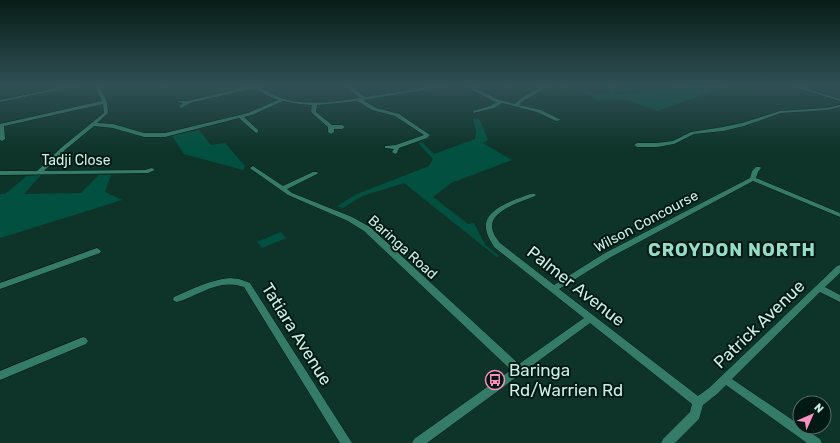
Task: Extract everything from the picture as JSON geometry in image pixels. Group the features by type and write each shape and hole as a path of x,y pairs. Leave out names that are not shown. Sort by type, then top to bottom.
{"street":[{"path":"2,139 1,126 85,107"},
{"path":"38,172 106,113 107,107"},
{"path":"93,124 113,126 144,135 166,135 240,116 269,107"},
{"path":"314,107 314,113 331,130 342,127"},
{"path":"370,107 397,115 427,135 396,150 387,147"},
{"path":"475,112 493,107"},
{"path":"522,107 539,111 558,120"},
{"path":"637,145 658,145 674,142 693,133 723,129 744,124 780,112 827,109 837,107"},
{"path":"240,116 255,133 263,132"},
{"name":"Baringa Road","path":"253,168 282,189 302,199 350,218 367,229 518,370"},
{"path":"758,168 755,171 753,179 840,216"},
{"name":"Tadji Close","path":"0,173 146,172 152,170"},
{"path":"282,189 315,173"},
{"name":"Wilson Concourse","path":"553,289 608,255 753,179"},
{"name":"Palmer Avenue","path":"533,195 495,212 490,219 488,228 490,237 497,245 698,402"},
{"path":"0,286 97,251"},
{"name":"Patrick Avenue","path":"698,402 706,397 840,268"},
{"name":"Tatiara Avenue","path":"177,299 220,282 231,280 247,285 346,443"},
{"path":"820,288 840,299"},
{"path":"418,443 590,318"},
{"path":"0,376 83,341"},
{"path":"725,379 816,443"},
{"path":"667,443 695,414 698,402"}],"green space":[{"path":"646,107 669,107 657,111"},
{"path":"479,118 488,140 483,143 512,160 451,183 433,197 468,224 474,223 485,245 499,256 497,257 404,183 362,196 343,208 337,206 357,194 429,166 433,159 418,143 422,142 434,154 475,139 476,131 473,119"},
{"path":"199,130 211,145 225,143 245,166 243,170 184,154 172,136"},
{"path":"41,175 24,194 81,193 99,175 111,175 105,192 122,200 0,238 0,194 5,194 27,176"},
{"path":"281,232 286,238 262,248 257,242"}],"place":[{"name":"Baringa Rd/Warrien Rd","path":"495,380"}],"district":[{"name":"CROYDON NORTH","path":"732,250"}]}
